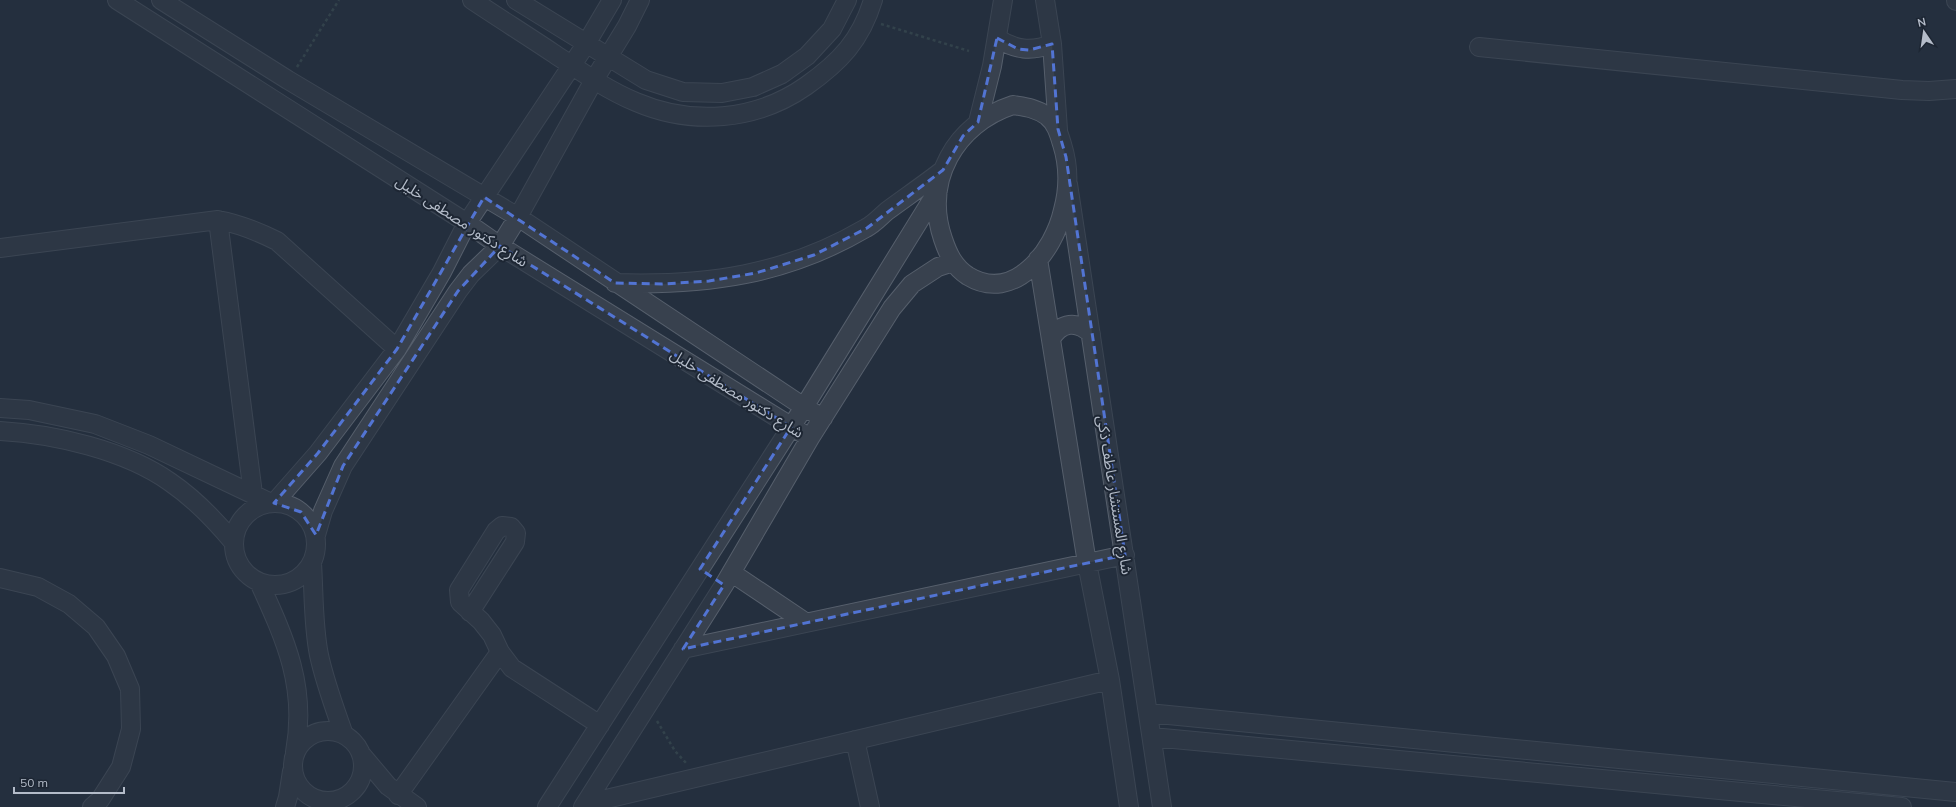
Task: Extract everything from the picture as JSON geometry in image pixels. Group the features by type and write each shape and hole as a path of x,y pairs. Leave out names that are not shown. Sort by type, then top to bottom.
{"street":[{"name":"شارع دكتور مصطفى خليل","path":"117,0 467,223 500,246 810,438"},
{"name":"شارع دكتور مصطفى خليل","path":"161,0 288,80 518,217 615,283 823,418"},
{"path":"472,0 594,80 637,102 679,116 723,118 758,111 791,97 821,76 846,53 867,20 873,0"},
{"path":"516,0 646,80 683,92 722,93 753,87 782,74 808,56 832,29 848,0"},
{"path":"312,563 303,575 290,583 274,585 260,582 246,573 237,559 234,543 237,528 245,516 257,507 273,503 318,453 397,349 442,272 467,223 572,66 612,0"},
{"path":"316,535 325,505 343,466 470,274 500,246 518,217 640,0"},
{"path":"978,122 996,38 1002,0"},
{"path":"1045,0 1052,44 1058,130 1066,157 1068,184 1061,217 1053,236 1038,259 1029,270 1017,279 1003,283 989,284 975,280 962,272 953,262 940,230 937,210 938,190 943,170 951,152 963,136 978,122 995,111 1013,106 1031,107 1047,116 1058,130"},
{"path":"996,38 1018,49 1029,50 1052,44"},
{"path":"1479,47 1902,90 1929,91 1956,89"},
{"path":"615,283 662,284 709,281 756,273 814,255 867,228 943,170"},
{"name":"شارع المستشار عاطف ذكى","path":"1068,184 1162,807"},
{"path":"547,807 804,407 938,190"},
{"path":"0,248 218,220 239,224 258,231 276,241 397,349"},
{"path":"218,220 253,494"},
{"path":"1038,259 1087,563 1110,680 1130,807"},
{"path":"584,805 728,579 810,438 901,295 924,275 953,262"},
{"path":"882,282 893,282 900,290 901,295"},
{"path":"1051,339 1055,332 1070,324 1085,328 1091,334"},
{"path":"0,408 29,410 95,424 149,445 273,503 288,505 301,512 310,522 316,535 317,545 312,563 315,624 319,655 327,685 344,735"},
{"path":"0,431 23,432 88,445 143,467 169,481 193,500 215,520 234,543"},
{"path":"683,649 1124,555"},
{"path":"700,569 728,579 805,622"},
{"path":"1,577 38,587 69,604 96,627 116,656 130,689 131,729 121,767 100,800 92,807"},
{"path":"260,582 284,636 293,666 298,698 299,730 285,807"},
{"path":"470,612 481,621 492,635 500,652 512,668 600,725"},
{"path":"398,795 500,652"},
{"path":"584,805 1110,680"},
{"path":"1148,713 1956,792"},
{"path":"361,754 363,764 362,775 358,785 351,793 333,804 318,800 304,792 294,778 293,761 300,745 314,734 332,731 344,735 351,740 380,778 398,795 416,807"},
{"path":"1152,737 1902,807"},
{"path":"855,740 870,807"}],"path":[{"path":"288,80 339,0"},
{"path":"867,20 969,51"},
{"path":"649,702 656,719 675,751 700,777"}],"highlighted area":[{"path":"997,38 1018,49 1029,50 1052,44 1058,129 1066,157 1125,555 683,649 724,585 700,569 791,427 500,246 458,291 343,466 316,535 301,512 274,503 318,453 397,349 484,197 615,283 662,284 709,281 756,273 814,255 867,228 943,170 963,136 978,122"}]}
